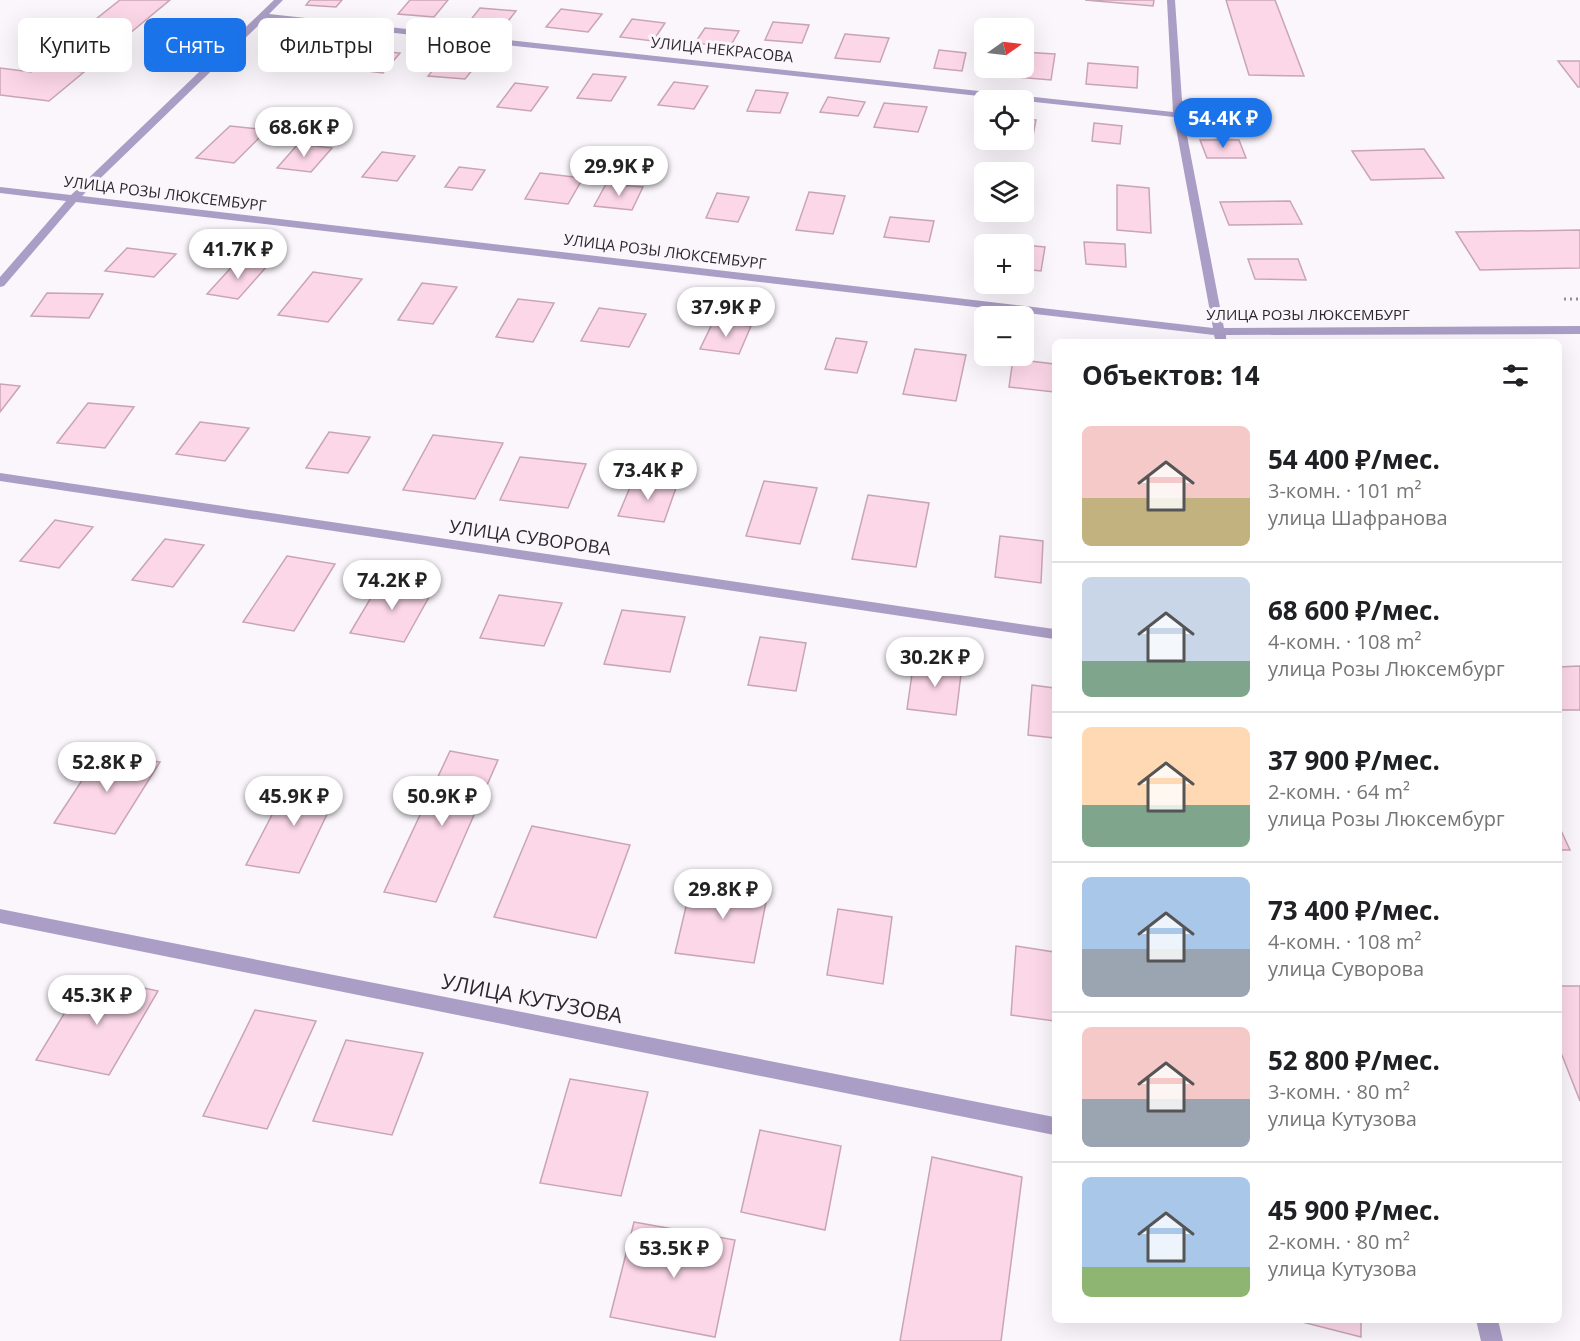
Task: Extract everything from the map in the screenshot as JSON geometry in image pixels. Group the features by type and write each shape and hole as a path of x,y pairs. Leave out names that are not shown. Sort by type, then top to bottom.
{"street":[{"path":"0,284 73,199 279,0"},
{"path":"1171,0 1178,115 1219,337"},
{"name":"УЛИЦА НЕКРАСОВА","path":"263,16 1178,115"},
{"name":"УЛИЦА РОЗЫ ЛЮКСЕМБУРГ","path":"0,190 1219,337 1580,330"},
{"name":"УЛИЦА СУВОРОВА","path":"0,477 1052,634"},
{"name":"УЛИЦА КУТУЗОВА","path":"0,916 1052,1126"},
{"path":"1487,1323 1492,1341"}],"building":[{"path":"120,0 170,0 148,18 144,18 144,22 132,31 132,18 97,18"},
{"path":"310,0 342,0 336,7 306,5"},
{"path":"410,0 448,0 434,17 398,14"},
{"path":"1085,0 1154,0 1153,6"},
{"path":"1226,0 1275,0 1304,76 1249,75"},
{"path":"480,8 516,11 510,18 472,18"},
{"path":"561,9 602,14 588,32 546,27"},
{"path":"632,19 665,23 653,41 620,37"},
{"path":"773,22 809,25 802,43 765,40"},
{"path":"705,28 739,31 730,47 695,43"},
{"path":"845,34 889,38 880,62 835,58"},
{"path":"939,50 966,53 962,71 934,68"},
{"path":"394,52 400,53 394,60"},
{"path":"1034,53 1055,54 1051,80 1027,78 1034,78"},
{"path":"1558,61 1580,61 1580,87 1578,87"},
{"path":"1088,63 1138,67 1137,88 1086,84"},
{"path":"0,68 18,72 84,72 49,101 0,95"},
{"path":"431,72 471,72 465,79 428,76"},
{"path":"593,74 626,77 611,101 577,98"},
{"path":"674,82 708,86 694,109 658,105"},
{"path":"515,83 548,87 531,111 497,107"},
{"path":"756,90 788,93 780,113 747,111"},
{"path":"828,97 865,102 858,116 820,112"},
{"path":"884,103 927,107 918,132 874,127"},
{"path":"1094,123 1122,126 1120,144 1092,141"},
{"path":"230,126 267,130 234,163 196,158"},
{"path":"1200,140 1239,140 1246,158 1207,158"},
{"path":"298,144 332,148 311,172 277,168"},
{"path":"1424,149 1444,178 1371,180 1352,151"},
{"path":"382,152 415,156 397,181 362,177"},
{"path":"459,167 485,170 472,190 445,187"},
{"path":"540,173 583,178 568,204 525,199"},
{"path":"606,184 643,187 632,210 594,206"},
{"path":"1117,185 1149,188 1151,233 1117,230"},
{"path":"809,192 845,196 833,234 796,230"},
{"path":"717,193 749,197 738,222 706,218"},
{"path":"1290,201 1302,224 1229,225 1220,202"},
{"path":"890,217 934,221 929,242 884,237"},
{"path":"1580,230 1580,268 1480,270 1456,232"},
{"path":"1084,242 1125,244 1126,267 1086,264"},
{"path":"1034,246 1045,247 1041,271 1034,270"},
{"path":"127,248 176,254 154,277 105,271"},
{"path":"1248,259 1298,259 1306,280 1255,279"},
{"path":"237,261 268,265 238,299 207,294"},
{"path":"313,272 362,279 328,322 278,315"},
{"path":"422,283 457,287 433,324 398,320"},
{"path":"47,293 103,294 89,318 31,316"},
{"path":"518,299 554,303 533,342 496,337"},
{"path":"599,308 646,314 629,347 581,341"},
{"path":"713,322 751,326 739,354 700,349"},
{"path":"836,338 867,342 857,373 825,369"},
{"path":"915,349 966,355 956,401 903,394"},
{"path":"1034,362 1052,364 1052,392 1009,387 1012,366 1034,366"},
{"path":"0,384 20,386 0,412"},
{"path":"88,403 134,407 105,448 57,443"},
{"path":"200,422 249,428 225,461 176,454"},
{"path":"329,432 370,437 348,473 306,468"},
{"path":"433,435 503,443 475,499 403,490"},
{"path":"520,457 586,464 568,508 500,500"},
{"path":"633,480 677,485 664,522 618,516"},
{"path":"764,481 817,488 800,544 746,536"},
{"path":"868,495 929,503 916,567 852,559"},
{"path":"55,520 93,527 59,568 20,561"},
{"path":"1000,536 1043,541 1041,583 995,577"},
{"path":"165,539 204,545 173,587 132,580"},
{"path":"287,556 335,564 294,631 243,622"},
{"path":"382,579 434,588 404,642 350,633"},
{"path":"499,595 562,603 544,646 480,638"},
{"path":"622,610 685,617 670,672 604,664"},
{"path":"760,637 806,643 796,691 748,685"},
{"path":"914,660 962,666 956,715 907,709"},
{"path":"1580,666 1580,710 1562,710 1562,667"},
{"path":"1032,685 1052,688 1052,738 1028,735"},
{"path":"450,751 498,760 436,902 384,892"},
{"path":"100,753 160,762 115,834 54,823"},
{"path":"290,780 340,787 299,873 246,865"},
{"path":"532,826 630,845 596,938 494,917"},
{"path":"1562,833 1570,850 1562,850"},
{"path":"693,877 769,887 754,963 675,953"},
{"path":"838,909 892,917 883,984 827,975"},
{"path":"1016,946 1052,952 1052,1021 1011,1015"},
{"path":"87,976 158,991 109,1075 36,1060"},
{"path":"1562,986 1580,986 1580,1101 1562,1055"},
{"path":"255,1010 316,1021 267,1129 203,1116"},
{"path":"346,1040 423,1053 392,1135 313,1121"},
{"path":"570,1079 648,1092 621,1196 540,1183"},
{"path":"760,1130 841,1146 825,1230 741,1212"},
{"path":"932,1157 1022,1177 1001,1341 900,1341"},
{"path":"634,1222 735,1240 715,1337 610,1317"},
{"path":"1306,1323 1361,1323 1361,1337"}]}
